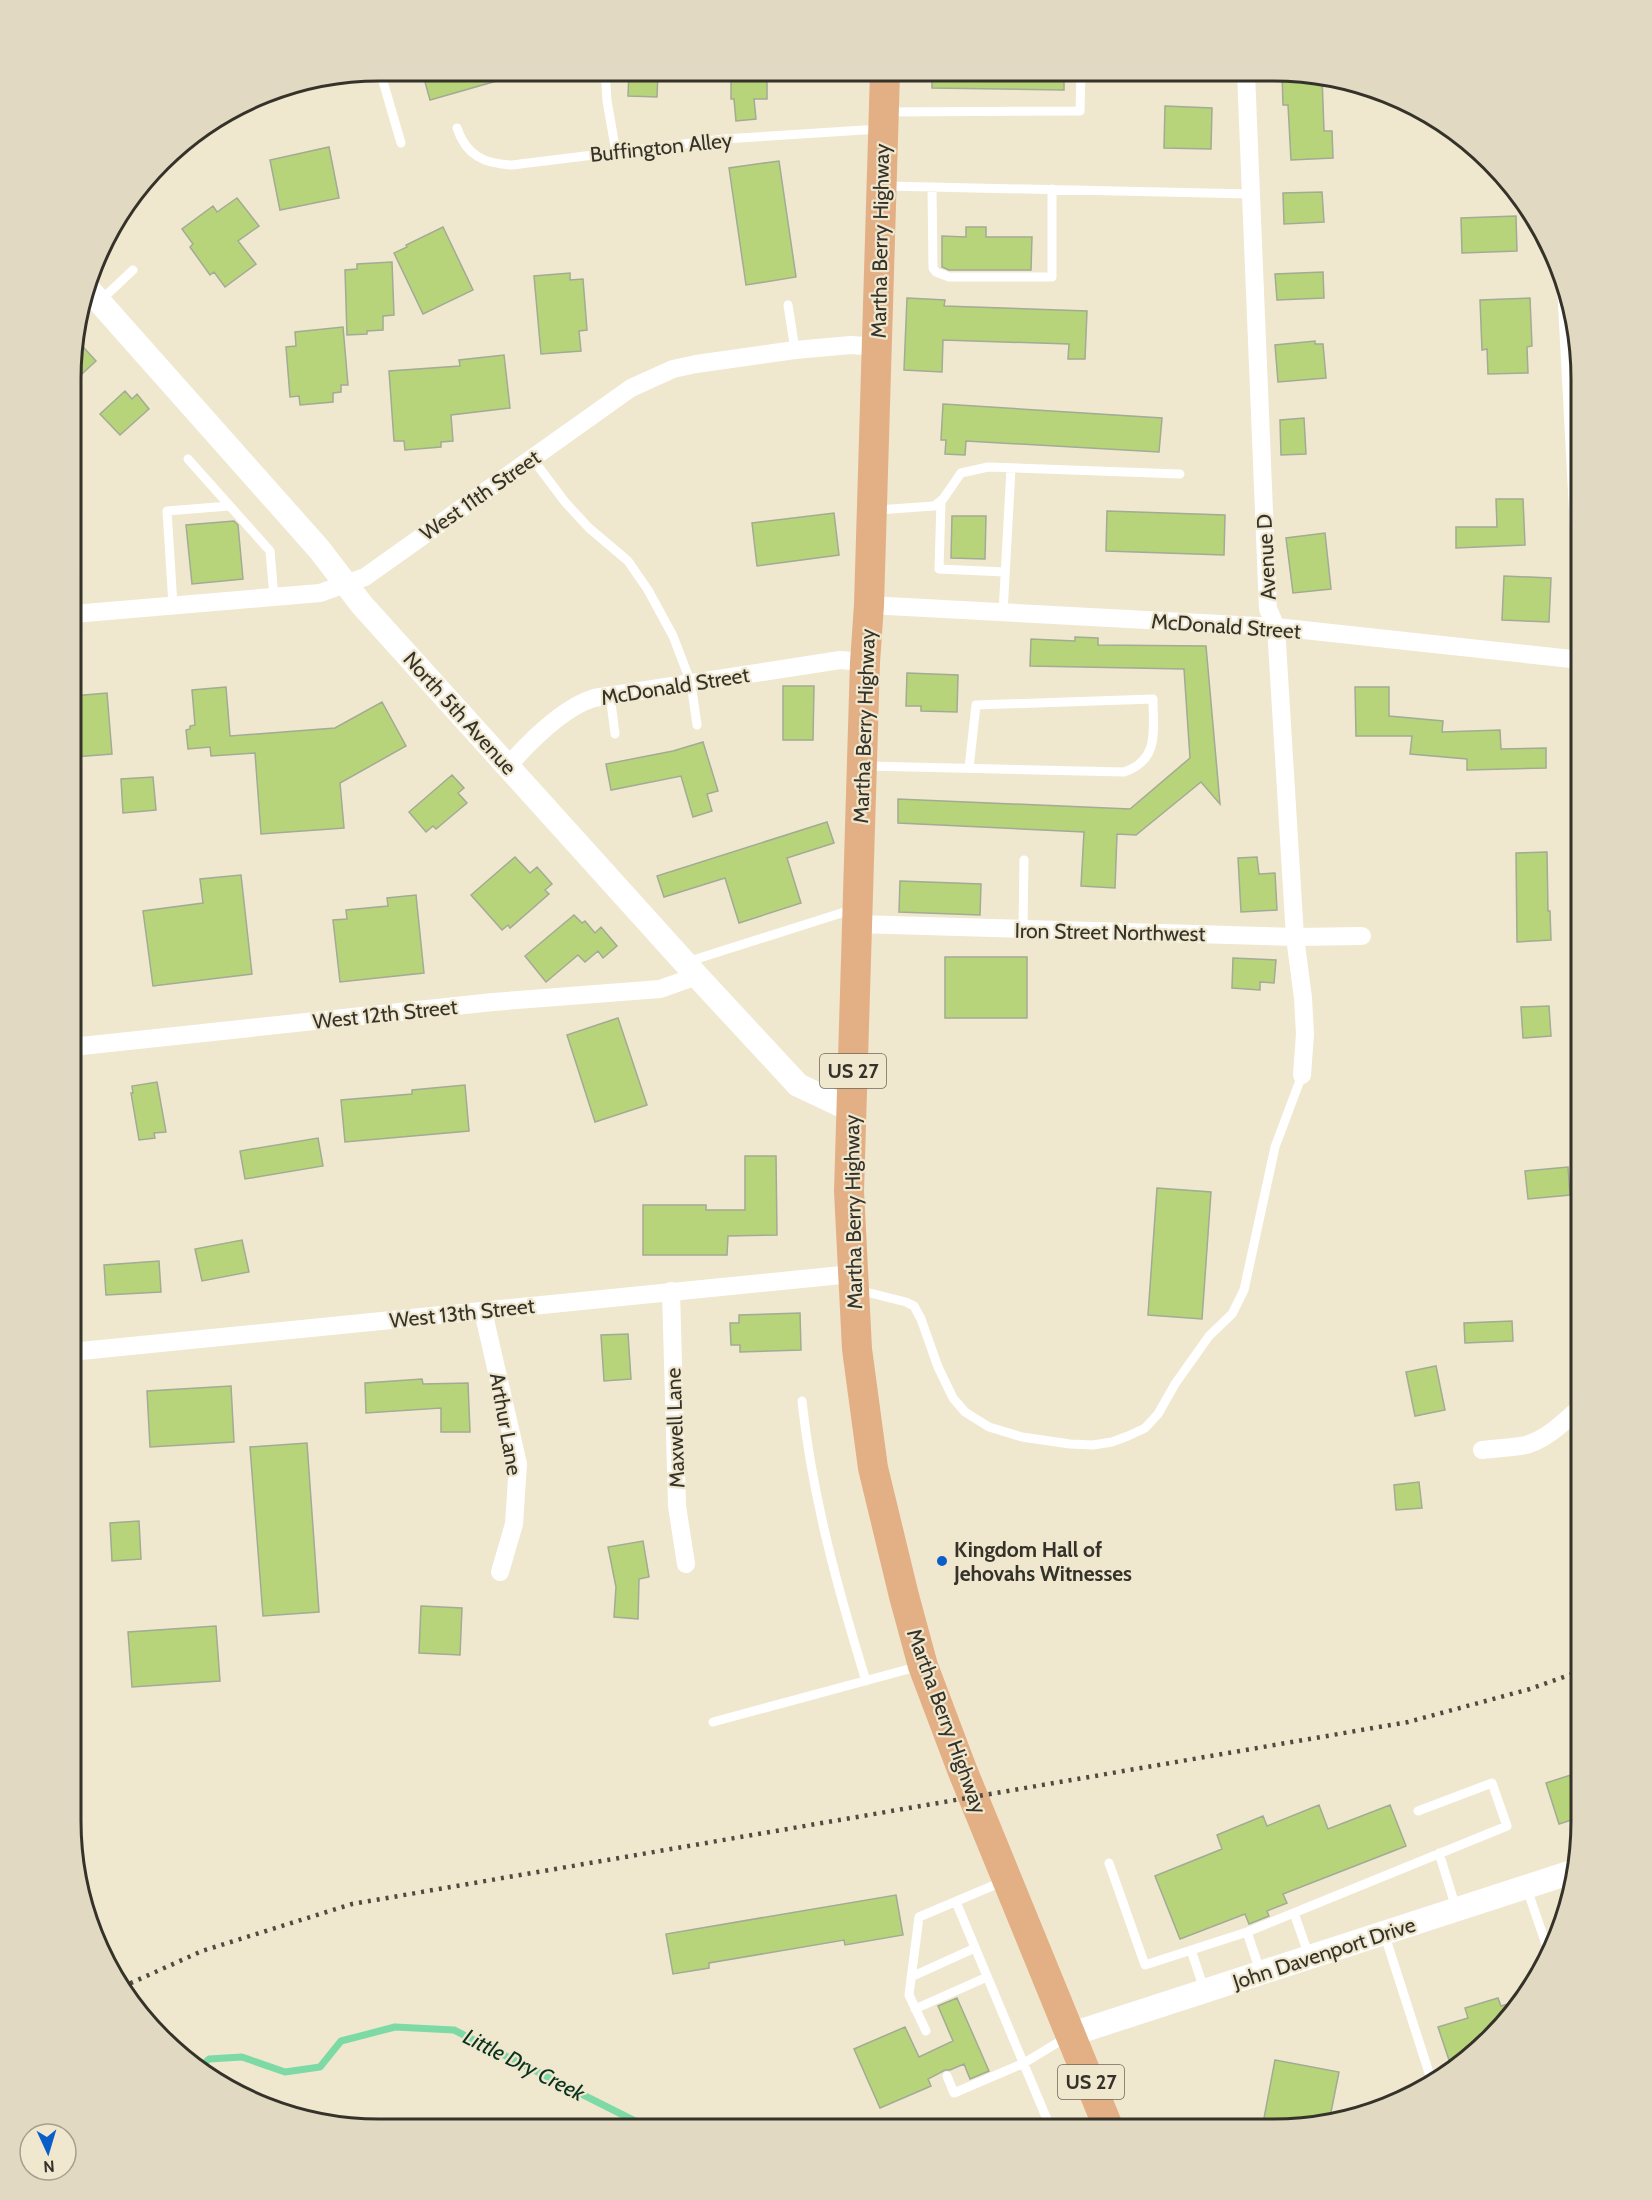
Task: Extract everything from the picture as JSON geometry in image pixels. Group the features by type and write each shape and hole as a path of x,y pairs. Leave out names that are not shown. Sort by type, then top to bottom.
{"main road":[{"name":"Martha Berry Highway","path":"885,81 849,1191 857,1349 873,1468 903,1596 923,1666 963,1772 1105,2119"}],"street":[{"name":"Avenue D","path":"1246,81 1268,609 1276,627 1295,937 1304,998 1305,1034 1302,1075"},
{"name":"North 5th Avenue","path":"94,296 508,766 798,1085 851,1110"},
{"name":"West 11th Street","path":"81,613 320,593 365,577 631,388 673,369 795,350 851,345 877,347"},
{"path":"1570,360 1571,379"},
{"name":"McDonald Street","path":"869,605 1276,627 1571,659"},
{"name":"McDonald Street","path":"508,766 526,745 582,702 610,695 840,660 865,662"},
{"name":"Iron Street Northwest","path":"857,916 1023,930 1295,937 1362,936"},
{"name":"West 12th Street","path":"81,1046 493,1002 660,989 691,969"},
{"name":"West 13th Street","path":"81,1351 671,1291 853,1281"},
{"name":"Maxwell Lane","path":"671,1291 677,1506 686,1564"},
{"name":"Arthur Lane","path":"483,1311 518,1464 514,1524 500,1572"},
{"path":"1482,1450 1525,1445 1536,1441 1571,1415"},
{"name":"John Davenport Drive","path":"1072,2034 1566,1874"}],"lane":[{"path":"383,81 401,143"},
{"path":"606,81 616,152"},
{"name":"Buffington Alley","path":"457,128 462,144 476,155 502,164 883,120 1080,111 1081,81"},
{"path":"880,186 1251,195"},
{"path":"932,187 933,268 936,272 949,277 1052,277 1052,189"},
{"path":"94,296 134,270"},
{"path":"788,305 795,350"},
{"path":"532,458 565,502 589,528 628,561 648,590 673,636 691,683 697,725"},
{"path":"188,459 270,551 274,597"},
{"path":"872,510 934,506 941,502 961,473 988,467 1180,474"},
{"path":"1003,614 1011,468"},
{"path":"941,502 939,569 1005,572"},
{"path":"173,605 167,511 230,506"},
{"path":"610,695 615,734"},
{"path":"861,766 1124,772 1136,768 1147,759 1151,745 1153,699 976,705 969,768"},
{"path":"1023,930 1024,860"},
{"path":"691,969 857,916"},
{"path":"853,1281 914,1306 953,1398 965,1412 989,1427 1022,1437 1070,1444 1093,1445 1112,1442 1128,1436 1145,1428 1158,1414 1175,1384 1209,1336 1232,1314 1244,1290 1275,1147 1302,1075"},
{"path":"802,1401 807,1444 819,1504 834,1568 866,1681"},
{"path":"713,1722 923,1666"},
{"path":"1109,1863 1145,1965 1247,1932 1507,1826 1492,1783 1418,1811"},
{"path":"1439,1853 1457,1909"},
{"path":"926,2031 909,1995 919,1917 1008,1880"},
{"path":"1527,1887 1545,1941"},
{"path":"956,1902 1047,2119"},
{"path":"1294,1913 1310,1958"},
{"path":"1247,1932 1261,1973"},
{"path":"1384,1933 1430,2075"},
{"path":"912,1977 975,1948"},
{"path":"1191,1950 1205,1992"},
{"path":"915,2009 987,1977"},
{"path":"948,2076 954,2093 1024,2063 1072,2034"}],"building":[{"path":"425,81 496,81 430,100"},
{"path":"629,81 658,81 657,97 628,96"},
{"path":"731,81 767,81 767,99 754,99 756,119 736,121 734,99 731,99"},
{"path":"932,81 1064,81 1064,90 932,88"},
{"path":"1282,81 1322,86 1324,131 1332,131 1333,158 1291,160 1288,105 1283,105"},
{"path":"1165,106 1212,108 1211,149 1164,148"},
{"path":"329,147 339,198 280,210 270,160"},
{"path":"779,161 796,277 746,285 729,168"},
{"path":"1322,192 1324,222 1284,224 1283,193"},
{"path":"237,198 259,226 238,241 256,264 225,287 214,272 210,275 190,247 193,244 182,229 213,206 217,212"},
{"path":"1516,216 1517,251 1462,253 1461,218"},
{"path":"443,227 473,290 423,314 394,253"},
{"path":"966,227 986,227 986,237 1032,237 1031,270 949,270 942,267 942,236 966,237"},
{"path":"392,262 394,315 383,316 383,330 347,335 345,270 357,269 357,264"},
{"path":"1323,272 1324,298 1277,300 1275,274"},
{"path":"570,273 570,280 583,279 587,330 579,331 581,351 541,354 534,276"},
{"path":"907,298 945,300 944,306 1087,311 1085,359 1068,359 1069,344 943,340 942,372 904,370"},
{"path":"1530,298 1532,346 1527,347 1528,373 1488,374 1487,349 1482,350 1480,300"},
{"path":"343,327 348,385 341,385 341,392 333,393 333,402 300,405 299,396 290,397 286,347 296,346 295,332"},
{"path":"1315,341 1315,344 1323,344 1326,378 1278,382 1275,345"},
{"path":"83,347 96,361 81,374"},
{"path":"504,355 510,408 451,415 453,441 441,442 441,447 405,450 404,441 394,441 389,371 460,366 459,360"},
{"path":"125,391 132,399 137,394 149,409 120,435 100,414"},
{"path":"943,404 1162,418 1159,452 966,441 965,455 945,454 946,440 941,440"},
{"path":"1304,418 1306,454 1281,455 1280,420"},
{"path":"1496,499 1523,499 1525,545 1456,548 1456,527 1497,527"},
{"path":"1107,511 1225,515 1224,555 1106,551"},
{"path":"834,513 839,555 757,566 752,523"},
{"path":"952,516 986,516 985,559 951,558"},
{"path":"234,521 238,525 243,579 192,584 186,525"},
{"path":"1325,533 1331,589 1293,593 1286,538"},
{"path":"1504,576 1551,578 1549,622 1502,620"},
{"path":"1075,637 1098,638 1098,645 1206,646 1220,804 1201,782 1136,835 1117,834 1115,888 1081,886 1084,832 898,823 898,799 1130,809 1190,758 1184,669 1030,666 1031,639 1075,641"},
{"path":"907,673 958,675 957,712 921,711 921,706 906,706"},
{"path":"783,686 814,686 813,740 783,740"},
{"path":"226,687 230,736 335,728 382,702 406,746 340,783 344,828 261,834 255,753 211,756 210,747 188,749 186,730 195,725 192,690"},
{"path":"1355,687 1389,687 1389,716 1443,721 1442,732 1500,730 1501,749 1546,748 1546,768 1467,770 1467,759 1410,754 1412,736 1356,736"},
{"path":"107,693 112,754 81,756 81,695"},
{"path":"703,742 718,791 707,794 712,811 693,817 681,776 611,790 606,764 673,751"},
{"path":"452,775 464,788 458,793 467,803 436,829 433,826 426,832 409,812"},
{"path":"153,777 156,810 123,813 121,779"},
{"path":"827,822 834,843 787,858 801,903 739,923 725,878 664,897 657,876"},
{"path":"1547,852 1551,940 1517,942 1516,853"},
{"path":"515,857 530,873 537,867 552,884 545,890 549,894 510,928 508,925 502,930 471,895"},
{"path":"1257,857 1259,874 1275,873 1277,910 1241,912 1238,858"},
{"path":"241,875 252,974 153,986 143,911 203,903 200,879"},
{"path":"900,881 981,884 980,915 899,912"},
{"path":"416,895 424,973 340,982 333,920 347,919 346,910 388,906 387,898"},
{"path":"574,915 582,923 585,921 595,933 601,927 617,946 603,958 598,951 585,962 578,955 546,982 525,956"},
{"path":"945,957 1027,957 1027,1018 945,1018"},
{"path":"1233,958 1276,960 1274,983 1260,982 1260,990 1232,988"},
{"path":"1549,1006 1551,1036 1523,1038 1521,1007"},
{"path":"618,1018 647,1105 595,1122 567,1035"},
{"path":"157,1082 166,1132 154,1133 155,1138 139,1140 131,1093 133,1093 132,1086"},
{"path":"465,1085 469,1131 345,1142 341,1100 412,1094 412,1090"},
{"path":"318,1138 323,1166 245,1179 240,1151"},
{"path":"745,1156 776,1156 777,1235 728,1236 727,1255 643,1255 643,1205 706,1205 706,1210 745,1210"},
{"path":"1568,1167 1570,1195 1528,1199 1525,1171"},
{"path":"1157,1188 1211,1192 1202,1319 1148,1315"},
{"path":"242,1240 249,1272 202,1281 195,1249"},
{"path":"159,1261 161,1292 106,1295 104,1265"},
{"path":"800,1313 801,1350 740,1352 740,1345 731,1345 730,1323 739,1323 739,1315"},
{"path":"1512,1321 1513,1341 1465,1343 1464,1323"},
{"path":"628,1334 631,1379 604,1381 601,1335"},
{"path":"1436,1366 1445,1410 1415,1416 1406,1372"},
{"path":"422,1379 423,1384 468,1383 470,1432 441,1432 441,1408 366,1413 365,1383"},
{"path":"231,1386 234,1442 150,1447 147,1391"},
{"path":"307,1443 319,1612 263,1616 250,1447"},
{"path":"1419,1482 1422,1508 1396,1510 1394,1485"},
{"path":"139,1521 141,1559 112,1561 110,1523"},
{"path":"643,1541 649,1577 639,1579 638,1619 614,1617 616,1587 608,1547"},
{"path":"421,1606 462,1608 460,1655 419,1653"},
{"path":"216,1626 220,1681 132,1687 128,1632"},
{"path":"1571,1775 1571,1820 1559,1824 1546,1783"},
{"path":"1319,1805 1328,1829 1390,1805 1406,1846 1283,1894 1287,1903 1267,1911 1269,1916 1249,1924 1245,1914 1180,1939 1155,1876 1222,1849 1217,1835 1263,1816 1267,1826"},
{"path":"896,1895 903,1935 845,1945 844,1940 709,1963 709,1968 673,1974 666,1934"},
{"path":"957,1998 989,2071 970,2079 964,2064 945,2070 928,2079 931,2086 880,2108 854,2049 905,2027 919,2057 953,2041 938,2006"},
{"path":"1498,1998 1501,2006 1507,2004 1484,2032 1449,2061 1438,2027 1468,2018 1465,2008"},
{"path":"1275,2060 1339,2072 1331,2113 1264,2119"}],"waterway":[{"name":"Little Dry Creek","path":"205,2063 209,2059 242,2057 285,2072 320,2067 341,2041 395,2027 454,2030 631,2119"}],"railway":[{"path":"129,1984 202,1951 352,1904 1408,1722 1530,1689 1571,1675"}],"place":[{"name":"Kingdom Hall of Jehovahs Witnesses","path":"942,1561"}]}
